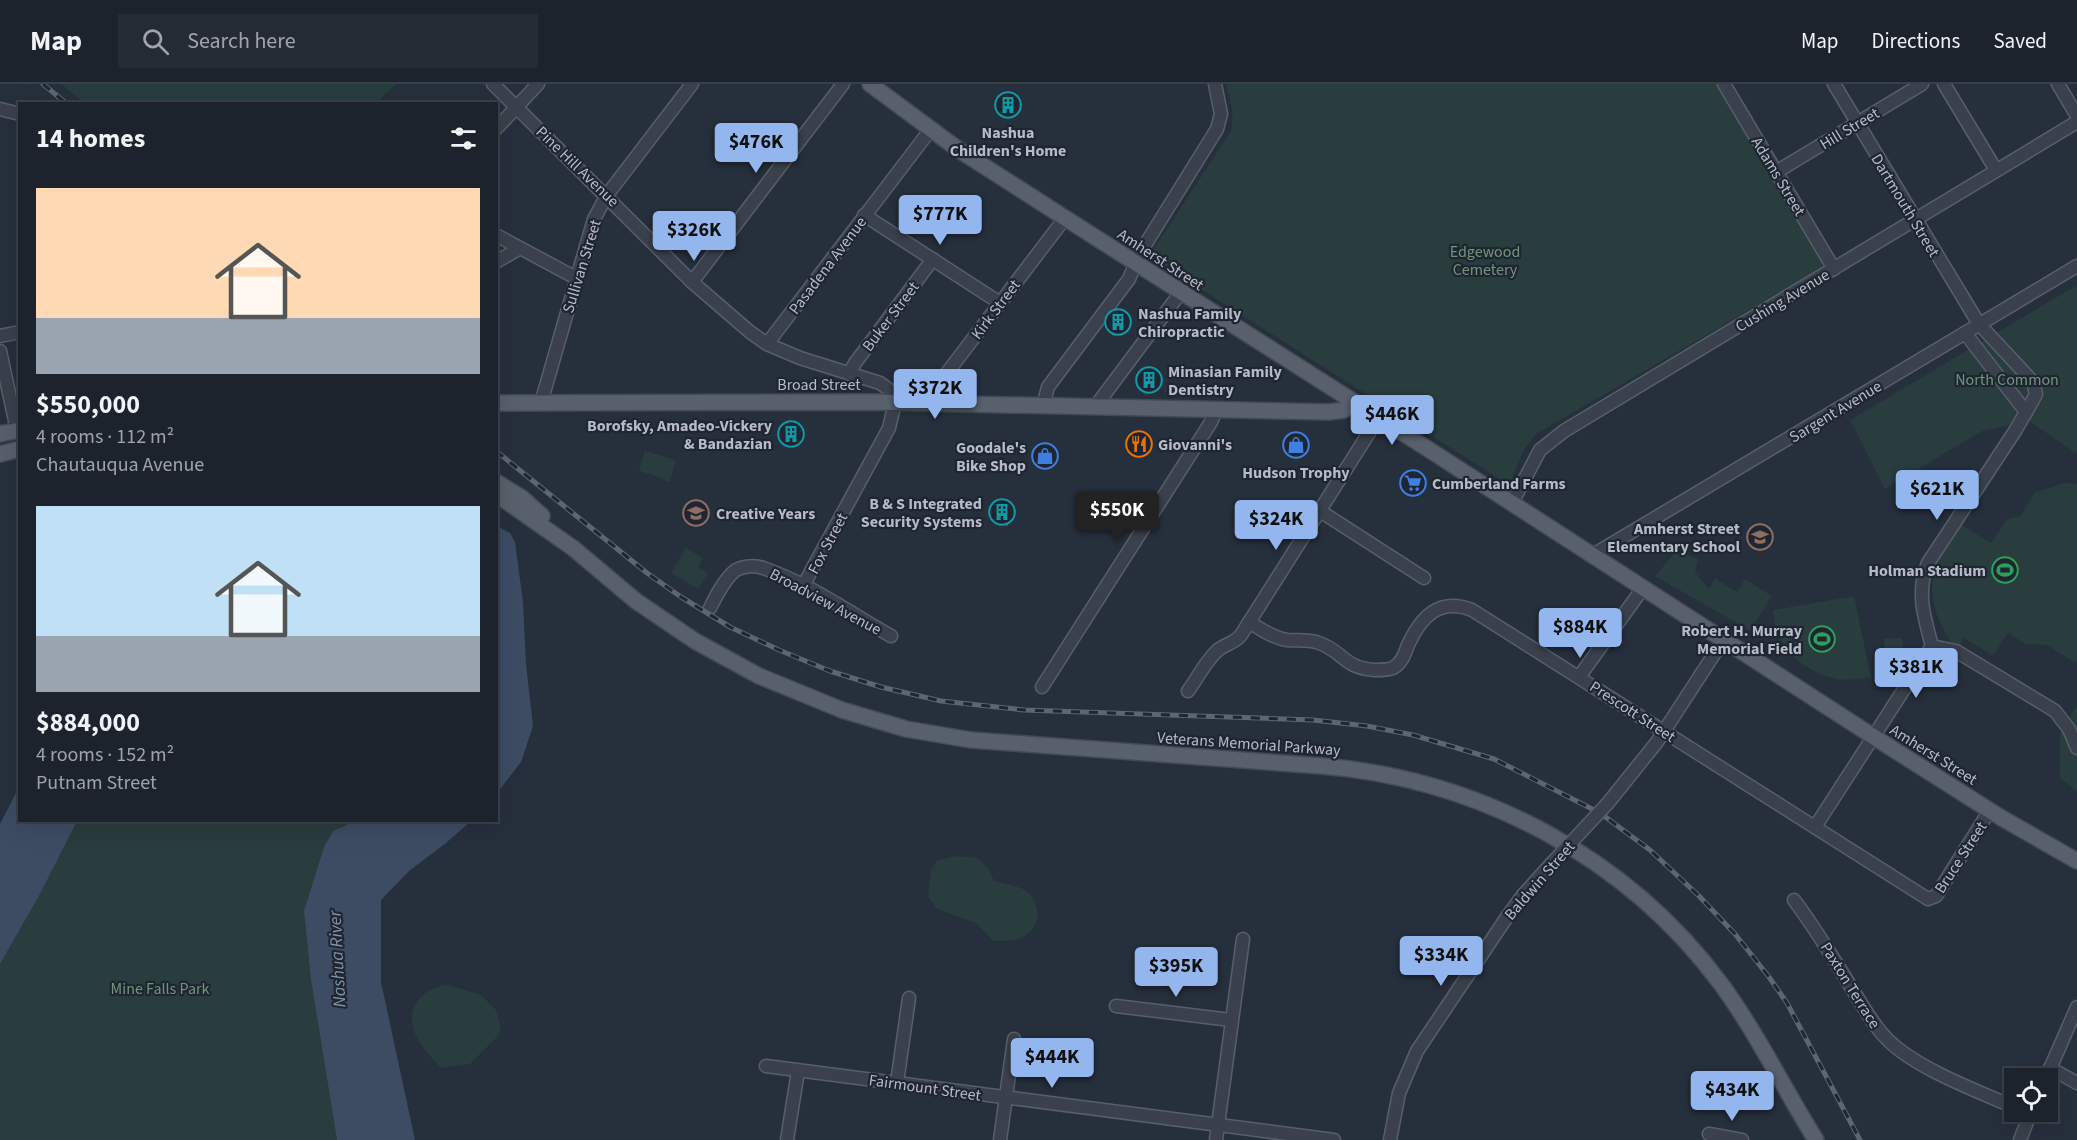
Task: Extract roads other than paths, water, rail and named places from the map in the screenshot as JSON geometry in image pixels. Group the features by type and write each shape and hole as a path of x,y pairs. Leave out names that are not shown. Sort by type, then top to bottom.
{"main road":[{"name":"Amherst Street","path":"870,84 931,129 1065,218 1874,737 1990,810 2077,861"},
{"name":"Broad Street","path":"498,403 932,403 1332,412 1344,410 1354,402"},
{"path":"0,434 18,430"},
{"path":"0,454 18,450"},
{"name":"Veterans Memorial Parkway","path":"498,483 533,507 573,548"},
{"name":"Veterans Memorial Parkway","path":"498,496 573,548 652,612 728,660 801,695 889,724 937,735 1007,744 1370,771 1404,777 1450,791 1522,819 1576,849 1621,882 1659,914 1692,949 1722,985 1745,1020 1816,1140"}],"street":[{"name":"Pine Hill Avenue","path":"494,84 692,282 750,332 767,344 808,361 886,386 893,393 894,403"},
{"path":"498,127 538,84"},
{"name":"Sullivan Street","path":"541,403 594,219 607,195 692,84"},
{"path":"692,282 843,84"},
{"path":"1043,406 1045,393 1051,382 1129,279 1140,253 1217,129 1221,114 1215,84"},
{"name":"Adams Street","path":"1724,84 1834,269"},
{"name":"Dartmouth Street","path":"1834,84 1979,324 2033,382 2036,394 2015,431 1924,571 1921,588 1922,608 1932,646"},
{"name":"Hill Street","path":"1776,172 1922,84"},
{"path":"1944,84 1996,170"},
{"path":"2058,84 2077,116"},
{"path":"0,109 18,114"},
{"name":"Cushing Avenue","path":"1512,503 1536,456 1546,444 1621,396 2077,122"},
{"name":"Pasadena Avenue","path":"767,344 931,129"},
{"path":"864,215 1000,303"},
{"name":"Kirk Street","path":"932,403 937,386 1065,218"},
{"path":"498,236 576,278"},
{"path":"498,261 520,248"},
{"name":"Buker Street","path":"849,374 933,259"},
{"name":"Sargent Avenue","path":"1593,555 2077,266"},
{"path":"1095,407 1181,292"},
{"path":"0,336 18,332"},
{"path":"1965,333 2026,412"},
{"path":"0,351 18,426"},
{"name":"Fox Street","path":"803,586 889,428 894,403"},
{"path":"1042,687 1211,422 1216,410"},
{"path":"1188,691 1214,653 1236,641 1250,622 1378,417"},
{"path":"1320,511 1424,578"},
{"name":"Broadview Avenue","path":"710,608 716,596 737,570 761,567 803,586 891,636"},
{"path":"1579,677 1643,588"},
{"name":"Prescott Street","path":"1250,622 1276,638 1321,644 1354,666 1384,670 1393,668 1400,662 1418,627 1431,612 1444,607 1463,606 1928,899"},
{"name":"Baldwin Street","path":"1389,1140 1399,1093 1417,1051 1507,916 1523,895 1638,768 1724,639"},
{"path":"1815,827 1932,646 1956,651 2055,711 2069,729 2077,748"},
{"name":"Bruce Street","path":"1928,899 1936,896 1990,810"},
{"name":"Paxton Terrace","path":"1794,900 1812,924 1874,1023 1890,1042 1905,1054 1936,1071 2004,1102"},
{"path":"1216,1140 1243,939"},
{"path":"897,1083 909,998"},
{"path":"1116,1006 1231,1020"},
{"path":"2050,1068 2077,1007"},
{"path":"1000,1140 1014,1039"},
{"name":"Fairmount Street","path":"766,1066 1334,1140"},
{"path":"787,1140 798,1071"},
{"path":"2058,1076 2077,1083"},
{"path":"2020,1140 2025,1122"},
{"path":"1709,1134 1742,1140"}],"water":[{"path":"498,527 510,533 515,542 523,602 526,664 533,726 521,762 498,792"},
{"path":"18,789 18,822 76,822 39,896 0,964 0,824"},
{"name":"Nashua River","path":"353,822 470,822 409,871 381,900 381,982 415,1140 337,1140 311,980 304,911 324,847 333,831"}],"railway":[{"path":"43,84 65,102"},
{"path":"498,453 647,573 730,627 830,671 881,687 941,701 1024,710 1313,720 1367,726 1413,735 1494,759 1600,813 1650,850 1699,896 1735,934 1787,1003 1860,1140"}],"place":[{"name":"Nashua Children's Home","path":"1008,105"},
{"name":"Nashua Family Chiropractic","path":"1118,322"},
{"name":"Minasian Family Dentistry","path":"1149,380"},
{"name":"Borofsky, Amadeo-Vickery & Bandazian","path":"791,434"},
{"name":"Giovanni's","path":"1139,444"},
{"name":"Hudson Trophy","path":"1296,445"},
{"name":"Goodale's Bike Shop","path":"1045,456"},
{"name":"Cumberland Farms","path":"1413,483"},
{"name":"B & S Integrated Security Systems","path":"1002,512"},
{"name":"Creative Years","path":"696,513"},
{"name":"Amherst Street Elementary School","path":"1760,537"},
{"name":"Holman Stadium","path":"2005,570"},
{"name":"Robert H. Murray Memorial Field","path":"1822,639"}],"park label":[{"name":"Edgewood Cemetery","path":"1485,260"},
{"name":"North Common","path":"2007,379"},
{"name":"Mine Falls Park","path":"160,988"}]}
